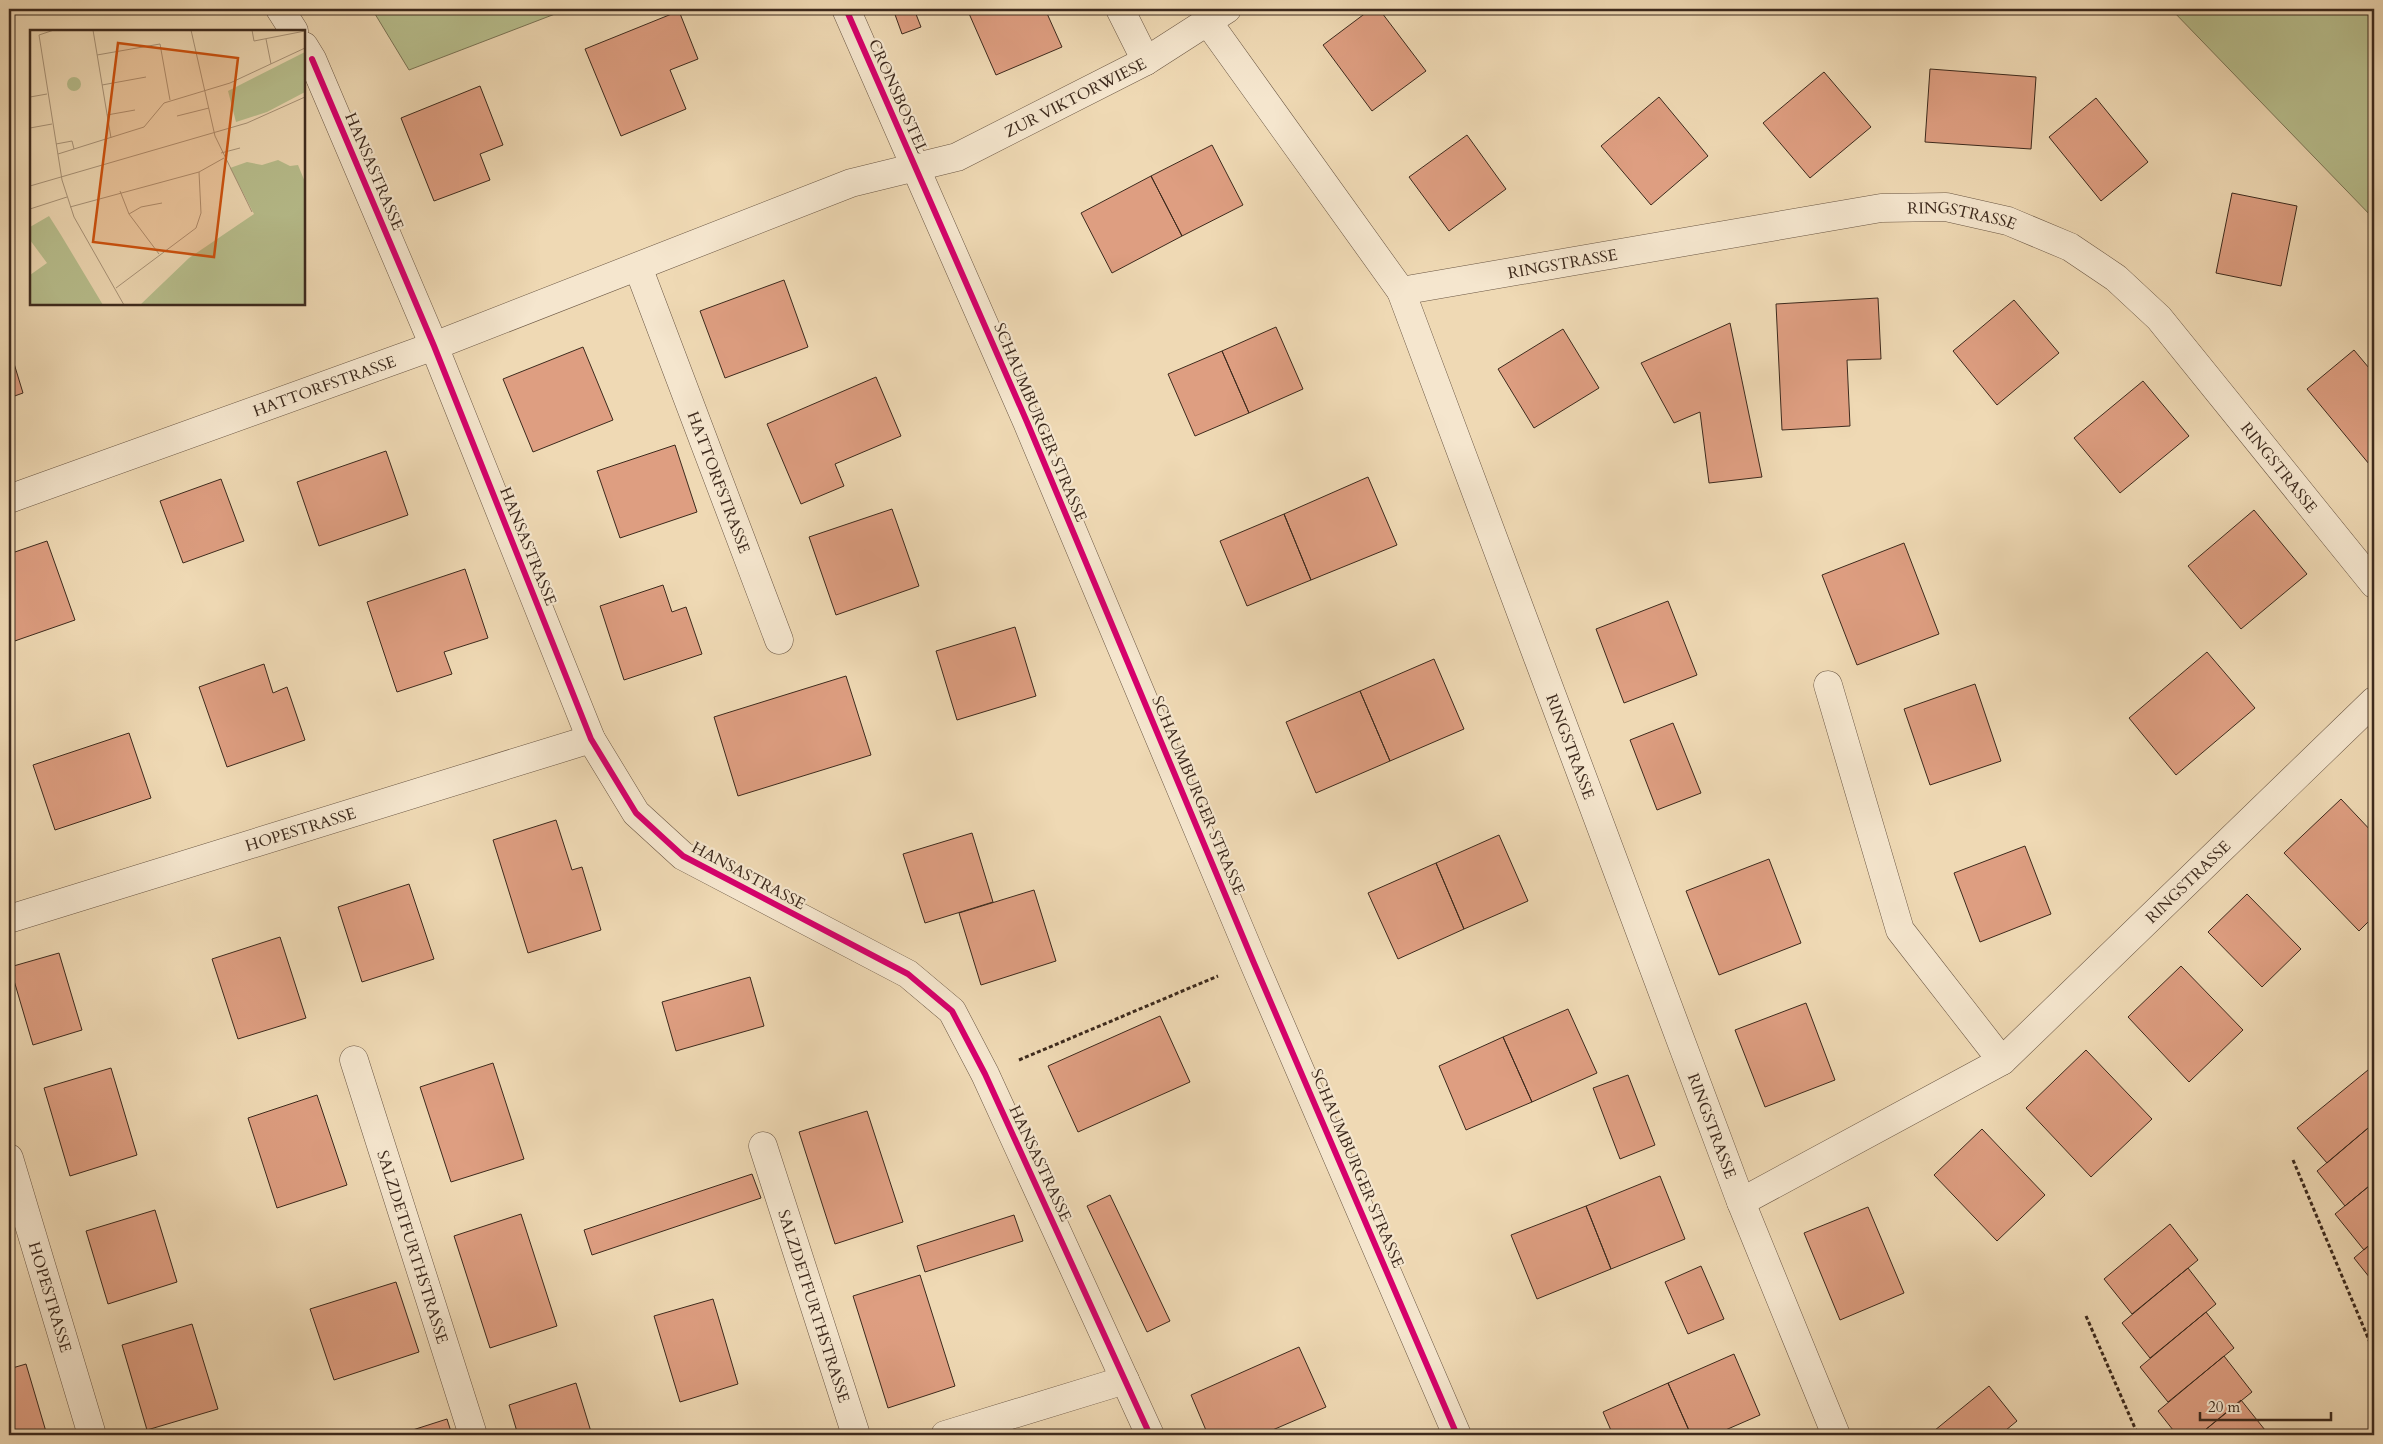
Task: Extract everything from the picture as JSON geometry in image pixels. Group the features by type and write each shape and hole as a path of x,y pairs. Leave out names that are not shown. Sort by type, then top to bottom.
{"street":[{"path":"280,9 293,30"},
{"name":"CRONSBOSTEL","path":"846,9 915,166"},
{"path":"1120,9 1146,62"},
{"name":"ZUR VIKTORWIESE","path":"915,166 957,157 1146,62 1218,15"},
{"name":"RINGSTRASSE","path":"1218,15 1401,291 1741,1202 1836,1435"},
{"name":"HANSASTRASSE","path":"308,53 434,346 591,739 636,813 683,856 908,974 952,1011 985,1074 1150,1435"},
{"name":"HATTORFSTRASSE","path":"9,498 434,346 638,268 851,182 915,166"},
{"name":"SCHAUMBURGER STRASSE","path":"915,166 1027,422 1253,961 1457,1435"},
{"name":"RINGSTRASSE","path":"1401,291 1881,208 1946,207 2008,221 2070,247 2116,278 2159,318 2374,584"},
{"name":"HATTORFSTRASSE","path":"638,268 780,640"},
{"path":"1828,685 1900,930 2002,1061"},
{"name":"RINGSTRASSE","path":"1741,1202 2002,1061 2374,701"},
{"name":"HOPESTRASSE","path":"9,919 591,739"},
{"name":"SALZDETFURTHSTRASSE","path":"354,1060 473,1435"},
{"name":"SALZDETFURTHSTRASSE","path":"763,1146 856,1435"},
{"name":"HOPESTRASSE","path":"9,1158 92,1435"},
{"path":"945,1435 1125,1380"}],"path":[{"path":"985,1074 1253,961"},
{"path":"2293,1160 2374,1352"},
{"path":"2086,1316 2138,1435"}],"green space":[{"path":"372,9 568,9 409,70"},
{"path":"2171,9 2374,9 2374,219"}],"building":[{"path":"893,9 914,9 921,27 902,34"},
{"path":"967,9 1045,9 1062,47 996,75"},
{"path":"1371,9 1379,9 1426,71 1372,111 1323,45"},
{"path":"679,11 698,59 670,70 686,109 621,136 585,49"},
{"path":"1930,69 2036,77 2031,149 1925,142"},
{"path":"1824,72 1871,127 1810,178 1763,123"},
{"path":"480,86 503,145 480,154 490,180 434,201 401,118"},
{"path":"1659,97 1708,156 1651,205 1601,146"},
{"path":"2096,98 2148,162 2101,201 2049,137"},
{"path":"1467,135 1506,189 1449,231 1409,177"},
{"path":"1212,145 1243,205 1182,236 1151,176"},
{"path":"1151,176 1182,236 1112,273 1081,213"},
{"path":"2232,193 2297,206 2281,286 2216,273"},
{"path":"784,280 808,347 725,378 700,311"},
{"path":"1878,298 1881,359 1847,360 1850,426 1782,430 1776,304"},
{"path":"2014,300 2059,353 1997,405 1953,351"},
{"path":"1730,323 1762,477 1709,483 1700,412 1674,423 1641,363"},
{"path":"1276,327 1303,389 1249,413 1222,351"},
{"path":"1563,329 1599,388 1534,428 1498,369"},
{"path":"9,347 23,393 9,398"},
{"path":"583,347 613,420 533,452 503,379"},
{"path":"2354,350 2374,374 2374,470 2307,389"},
{"path":"1222,351 1249,413 1195,436 1168,374"},
{"path":"876,377 901,436 835,464 844,486 801,504 767,424"},
{"path":"2143,381 2189,436 2120,493 2074,438"},
{"path":"675,445 697,512 620,538 597,471"},
{"path":"386,451 408,515 319,546 297,482"},
{"path":"1368,477 1397,545 1311,580 1284,514"},
{"path":"221,479 244,541 183,563 160,501"},
{"path":"892,509 919,586 836,615 809,537"},
{"path":"2254,510 2307,574 2241,629 2188,566"},
{"path":"1284,514 1311,580 1247,606 1220,541"},
{"path":"47,541 75,620 9,643 9,554"},
{"path":"1904,543 1939,634 1857,665 1822,575"},
{"path":"465,569 488,638 444,652 452,674 397,692 367,602"},
{"path":"663,585 672,612 686,607 702,654 624,680 600,606"},
{"path":"1668,601 1697,675 1624,703 1596,629"},
{"path":"1015,627 1036,696 957,720 936,651"},
{"path":"2207,652 2255,708 2176,775 2129,718"},
{"path":"1434,659 1464,729 1390,761 1360,691"},
{"path":"264,664 273,693 287,687 305,740 227,767 199,687"},
{"path":"846,676 871,755 738,796 714,717"},
{"path":"1975,684 2001,761 1930,785 1904,709"},
{"path":"1360,691 1390,761 1316,793 1286,722"},
{"path":"1673,723 1701,793 1657,810 1630,740"},
{"path":"129,733 151,798 55,830 33,765"},
{"path":"2341,799 2374,834 2374,916 2359,931 2284,853"},
{"path":"556,820 572,870 582,867 601,930 528,953 493,840"},
{"path":"972,833 993,902 925,923 903,854"},
{"path":"1499,835 1528,901 1464,929 1436,863"},
{"path":"2025,846 2051,914 1980,942 1954,873"},
{"path":"1769,859 1801,943 1719,975 1686,891"},
{"path":"1436,863 1464,929 1398,959 1368,893"},
{"path":"409,884 434,959 362,982 338,907"},
{"path":"1034,890 1056,961 981,985 959,913"},
{"path":"2247,894 2301,949 2262,987 2208,932"},
{"path":"280,937 306,1018 238,1039 212,959"},
{"path":"59,953 82,1030 33,1045 10,967"},
{"path":"2181,966 2243,1030 2189,1082 2128,1017"},
{"path":"750,977 764,1026 676,1051 662,1002"},
{"path":"1806,1003 1835,1080 1765,1107 1735,1030"},
{"path":"1568,1009 1597,1073 1532,1102 1503,1037"},
{"path":"1160,1016 1190,1082 1078,1132 1048,1066"},
{"path":"1503,1037 1532,1102 1466,1130 1439,1066"},
{"path":"2086,1050 2152,1119 2091,1177 2026,1108"},
{"path":"493,1063 524,1159 451,1182 420,1087"},
{"path":"111,1068 137,1155 70,1176 44,1088"},
{"path":"2368,1070 2374,1077 2374,1123 2327,1163 2297,1128"},
{"path":"1628,1075 1655,1145 1620,1159 1593,1088"},
{"path":"317,1095 347,1185 277,1208 248,1118"},
{"path":"867,1111 903,1222 835,1244 799,1132"},
{"path":"2374,1123 2374,1182 2345,1206 2317,1171"},
{"path":"1982,1129 2045,1195 1997,1241 1934,1175"},
{"path":"752,1174 761,1198 592,1255 584,1230"},
{"path":"1660,1176 1685,1239 1611,1269 1586,1206"},
{"path":"2374,1182 2374,1241 2364,1250 2335,1214"},
{"path":"1110,1195 1170,1321 1147,1332 1087,1206"},
{"path":"1586,1206 1611,1269 1537,1299 1511,1235"},
{"path":"1868,1207 1904,1293 1840,1320 1804,1233"},
{"path":"155,1210 177,1282 108,1304 86,1231"},
{"path":"521,1214 557,1326 490,1348 454,1236"},
{"path":"1014,1215 1023,1241 925,1272 917,1246"},
{"path":"2170,1224 2198,1260 2132,1314 2104,1279"},
{"path":"2374,1241 2374,1283 2354,1258"},
{"path":"1701,1266 1724,1319 1688,1334 1665,1282"},
{"path":"2188,1268 2216,1304 2150,1358 2122,1323"},
{"path":"920,1275 955,1386 888,1408 853,1296"},
{"path":"396,1282 419,1352 334,1380 310,1309"},
{"path":"713,1299 738,1384 680,1402 654,1316"},
{"path":"2206,1312 2234,1348 2168,1402 2140,1367"},
{"path":"192,1324 218,1409 147,1430 122,1345"},
{"path":"1299,1347 1326,1407 1261,1435 1208,1435 1191,1395"},
{"path":"1734,1354 1760,1415 1714,1435 1691,1435 1668,1383"},
{"path":"2224,1356 2252,1392 2199,1435 2177,1435 2158,1411"},
{"path":"26,1364 47,1435 9,1435 9,1369"},
{"path":"576,1383 592,1435 518,1435 509,1405"},
{"path":"1668,1383 1691,1435 1613,1435 1603,1412"},
{"path":"1989,1386 2017,1421 2000,1435 1929,1435"},
{"path":"2241,1400 2269,1435 2199,1435"},
{"path":"447,1419 452,1435 397,1435"}],"cycle path":[{"path":"846,9 1027,422 1253,961 1457,1435"},
{"path":"312,59 434,346 591,739 636,813 683,856 908,974 952,1011 985,1074 1150,1435"}]}
